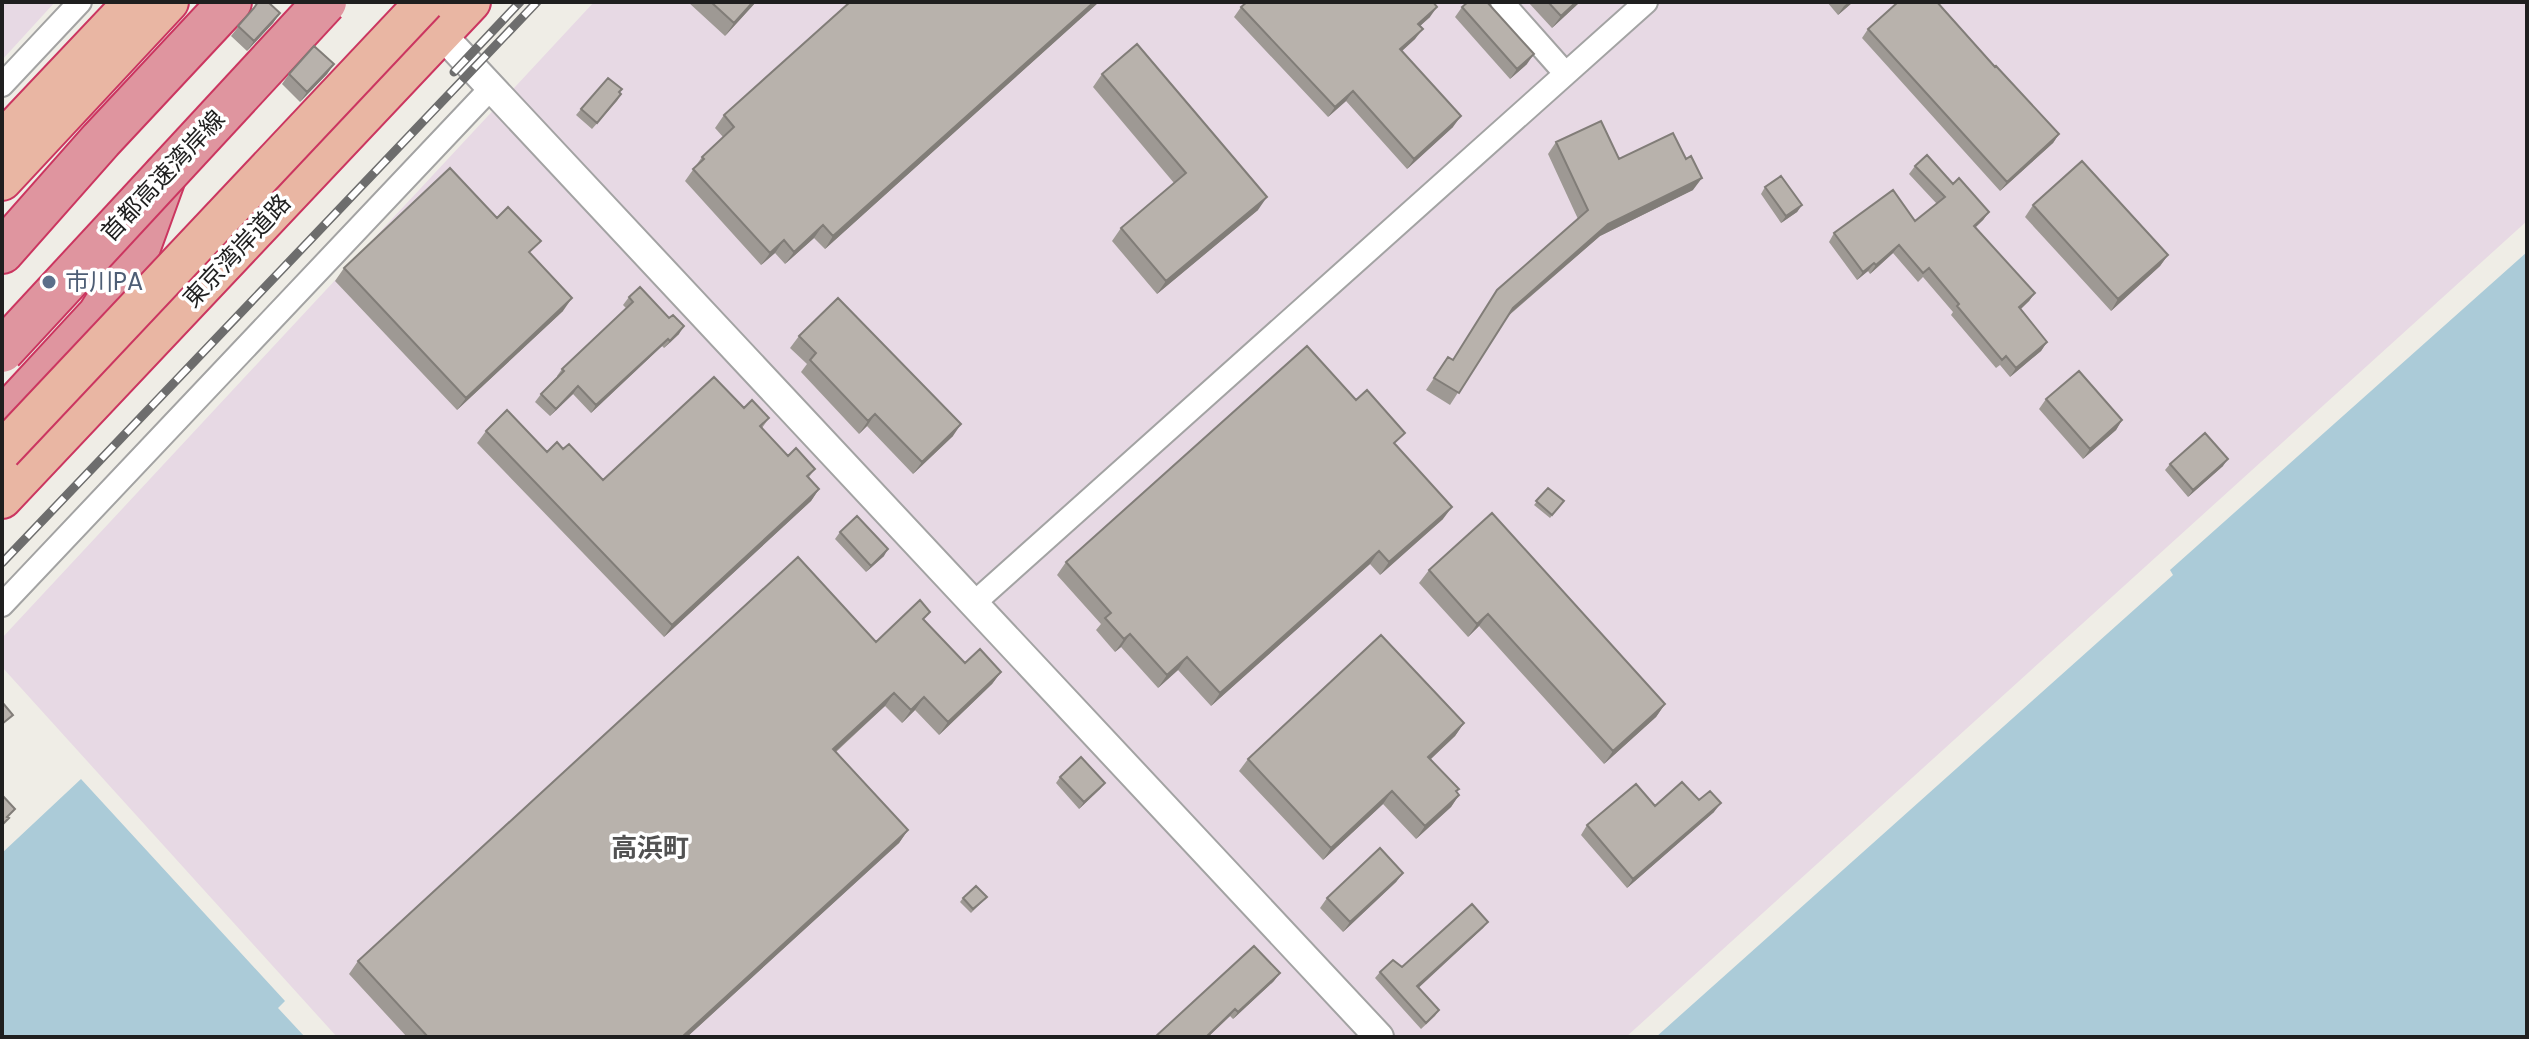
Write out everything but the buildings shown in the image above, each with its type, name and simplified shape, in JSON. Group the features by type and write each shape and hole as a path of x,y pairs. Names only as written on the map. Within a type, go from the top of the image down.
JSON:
{"highway":[{"path":"2,141 134,2"},
{"path":"2,181 169,2"},
{"path":"2,252 230,2"},
{"name":"首都高速湾岸線","path":"2,351 325,2"},
{"name":"東京湾岸道路","path":"2,499 18,458 433,18 471,2"},
{"path":"2,420 99,315 135,258 165,175"},
{"path":"2,332 20,354 22,369 2,397"}],"street":[{"path":"2,85 80,2"},
{"path":"411,2 433,18 491,88 1379,1037"},
{"path":"1502,2 1565,73"},
{"path":"973,604 1646,2"},
{"path":"2,605 491,88"}],"shaded area":[{"path":"2,2 55,2 2,60"},
{"path":"594,2 2527,2 2527,221 1626,1037 337,1037 2,667 2,638"}],"water":[{"path":"2527,252 2527,1037 1656,1037 2173,575 2170,570"},
{"path":"81,779 285,1001 278,1008 305,1037 2,1037 2,853"}],"railway":[{"path":"454,72 520,2"},
{"path":"2,563 537,2"}],"place":[{"name":"市川PA","path":"49,282"}],"district":[{"name":"高浜町","path":"650,848"}]}
